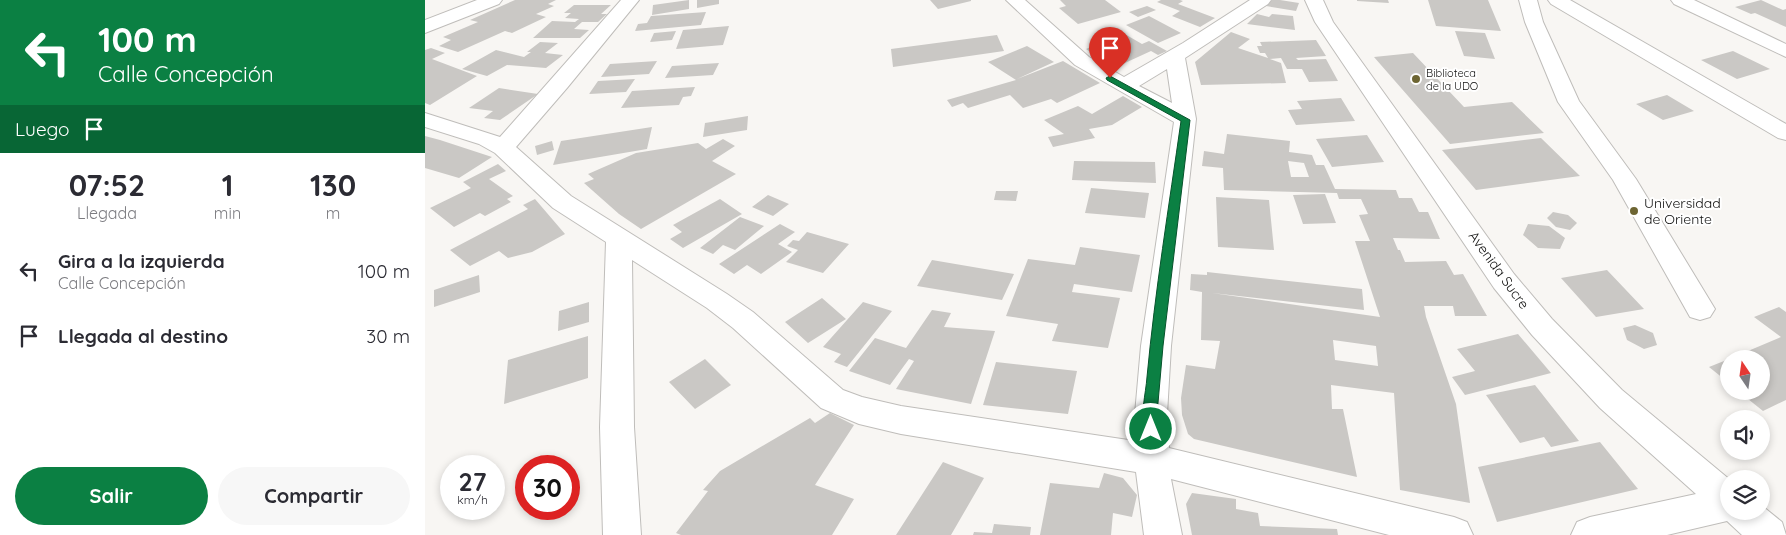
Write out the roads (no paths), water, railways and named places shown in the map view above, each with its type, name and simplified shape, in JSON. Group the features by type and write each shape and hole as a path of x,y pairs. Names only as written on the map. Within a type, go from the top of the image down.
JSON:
{"street":[{"path":"425,27 493,0"},
{"path":"503,148 560,84 630,0"},
{"path":"1015,0 1082,61 1185,120"},
{"path":"1124,86 1175,56 1262,0"},
{"name":"Avenida Sucre","path":"1314,0 1324,22 1403,137 1504,281 1542,328 1611,398 1720,495"},
{"path":"1528,0 1534,22 1569,102 1623,179 1700,308"},
{"path":"1557,0 1786,133"},
{"path":"1679,0 1786,50"},
{"path":"1163,535 1154,483 1151,414 1156,346 1185,120 1175,56"},
{"path":"425,120 487,139 503,148 562,202 717,301 743,320 833,399 859,410 901,420 1153,459 1454,535"},
{"path":"619,238 617,427 622,535"},
{"path":"1590,535 1720,505"},
{"path":"1752,520 1769,535"}],"place":[{"name":"Biblioteca de la UDO","path":"1416,79"},
{"name":"Universidad de Oriente","path":"1634,211"}]}
